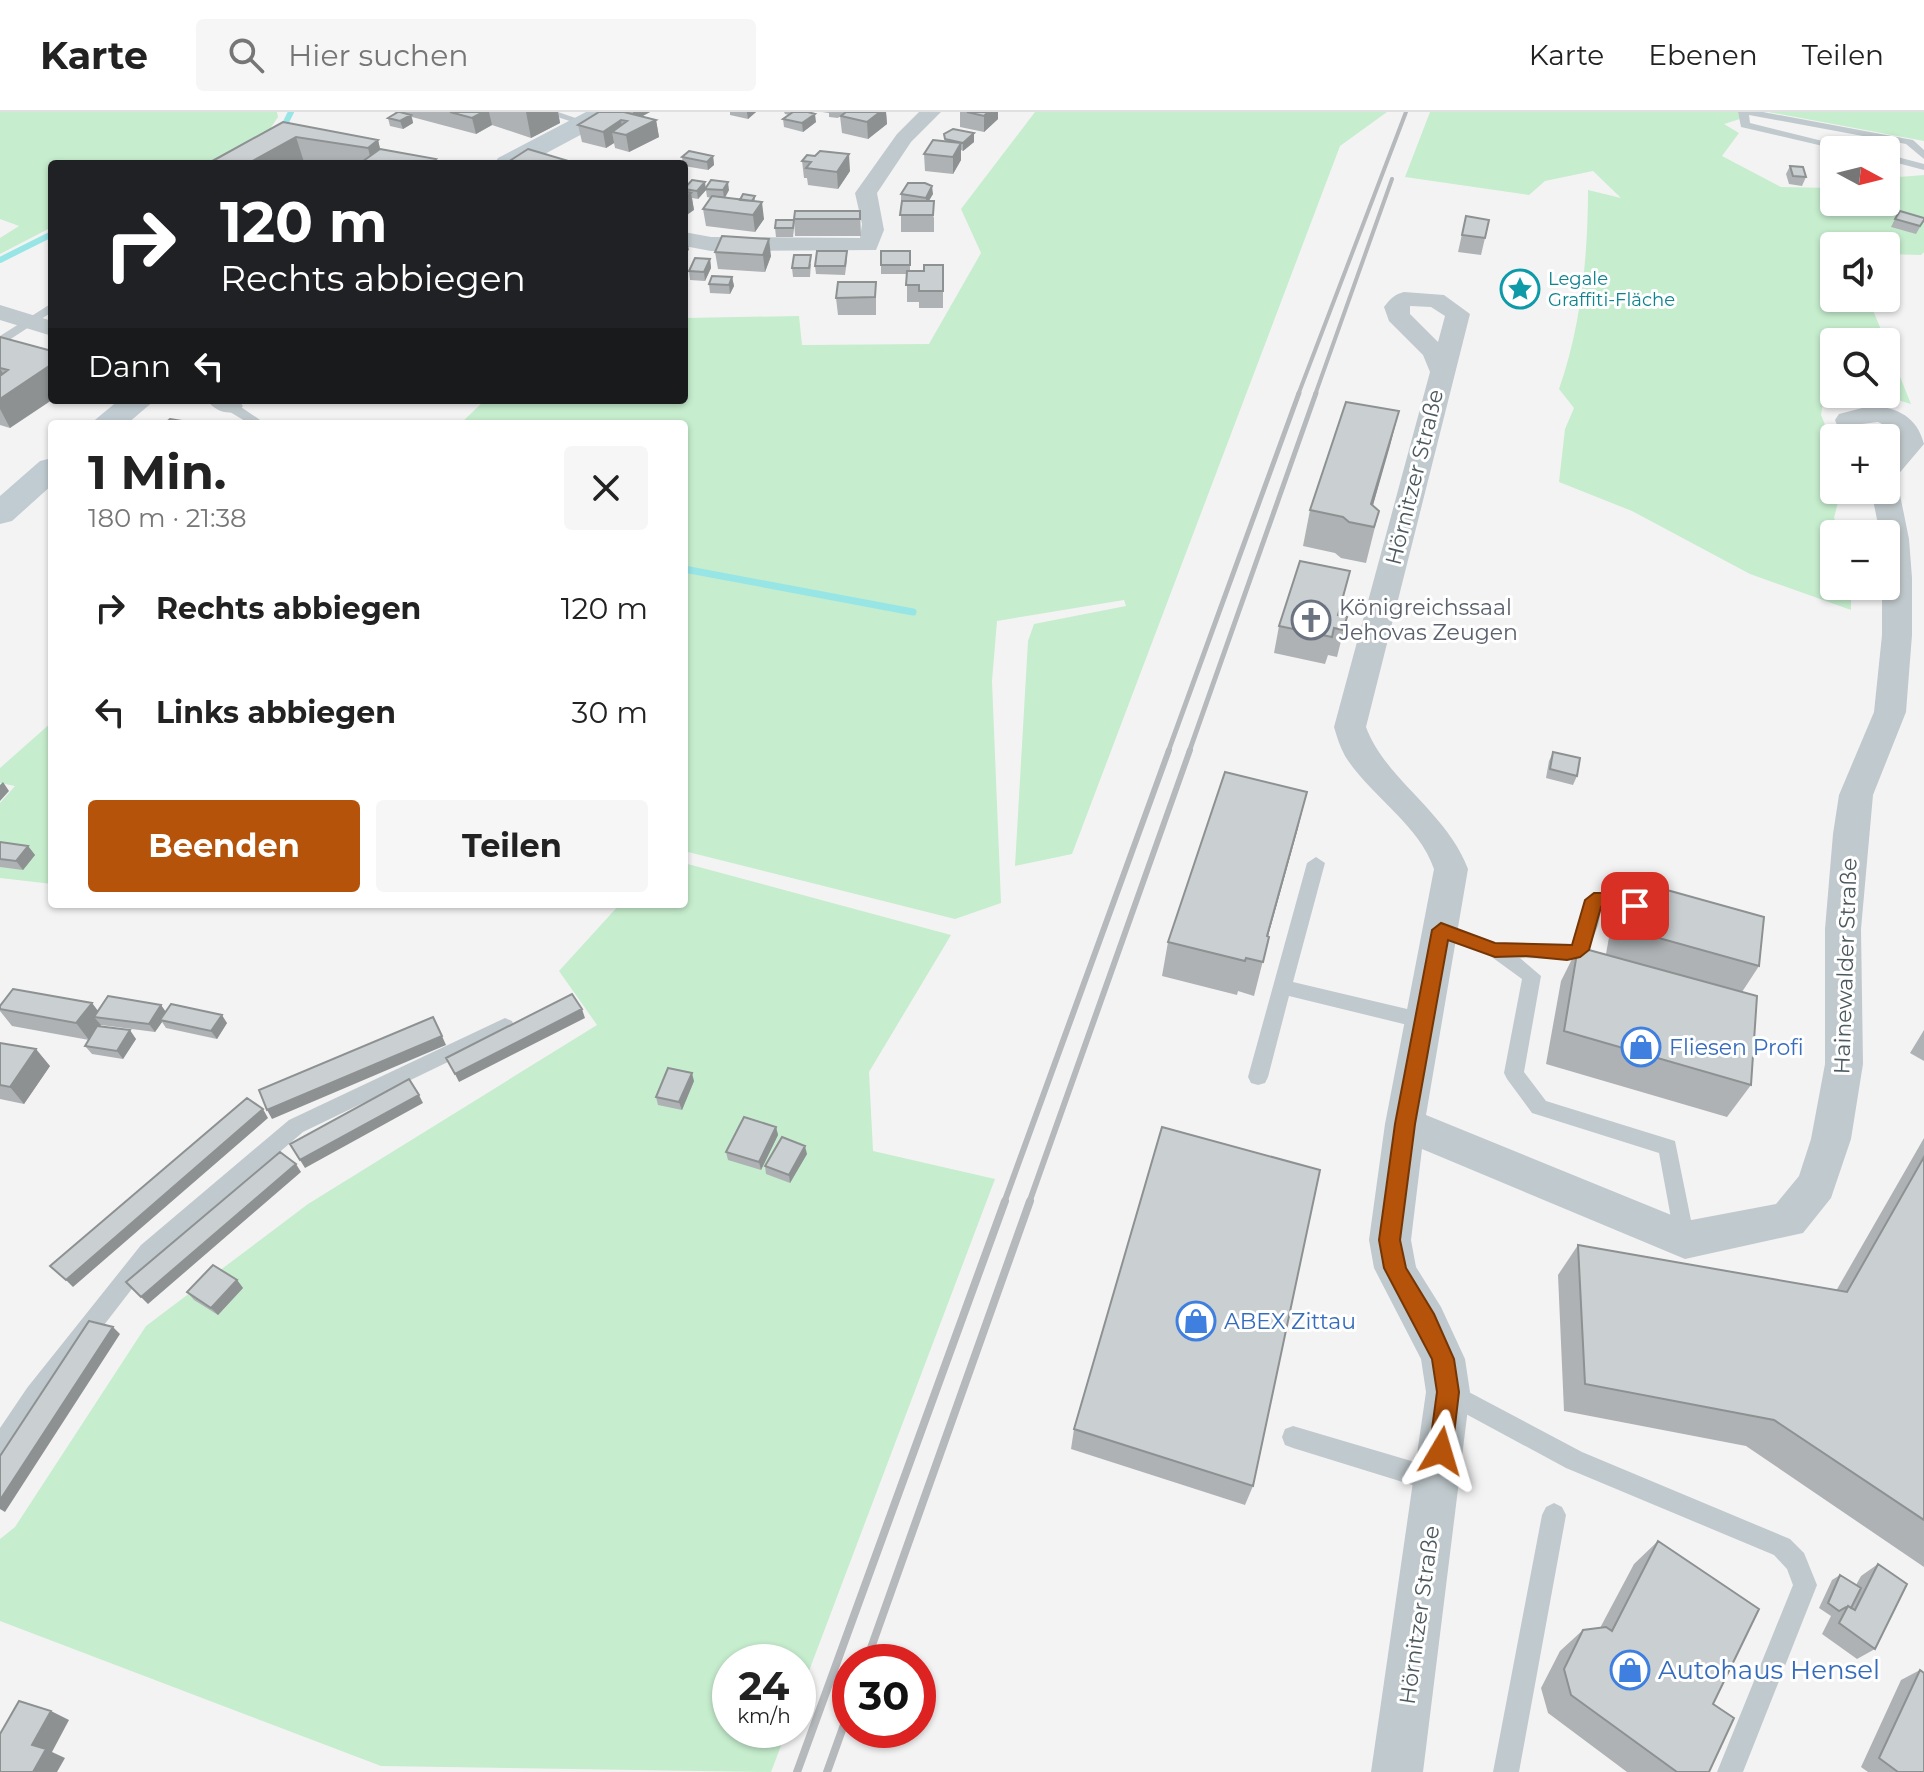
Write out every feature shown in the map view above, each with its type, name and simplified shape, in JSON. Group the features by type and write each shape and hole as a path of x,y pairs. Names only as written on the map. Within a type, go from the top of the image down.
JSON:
{"main road":[{"path":"514,160 595,117"},
{"path":"101,420 115,404"},
{"path":"112,420 134,404"},
{"path":"0,514 48,472"}],"street":[{"path":"688,240 711,244 868,245 874,226 866,193 904,138 931,112"},
{"path":"0,312 41,326"},
{"name":"Hörnitzer Straße","path":"1397,1772 1448,1392 1443,1359 1426,1321 1407,1294 1395,1268 1390,1240 1405,1124 1451,880 1446,855 1410,807 1359,752 1350,727 1441,370"},
{"path":"1850,424 1848,420 1860,413 1886,415 1906,427 1911,444 1900,456"},
{"name":"Hainewalder Straße","path":"1685,1240 1788,1220 1817,1185 1831,1139 1844,1064 1843,929 1850,834 1856,795 1890,712 1897,635 1895,539 1888,504"},
{"path":"1405,1124 1685,1240"}],"lane":[{"path":"547,112 595,117"},
{"path":"1820,142 1745,125 1745,112 1909,142 1924,156"},
{"path":"1900,161 1924,167"},
{"path":"0,342 41,326"},
{"path":"231,408 252,420"},
{"path":"1258,1077 1316,863"},
{"path":"1495,950 1580,950 1594,900 1610,900 1655,912"},
{"path":"1441,930 1495,950 1532,976 1514,1073 1539,1107 1668,1147 1685,1240"},
{"path":"1282,987 1424,1021"},
{"path":"0,1448 35,1396 148,1252 296,1126 505,1026"},
{"path":"1448,1392 1574,1460 1782,1547 1796,1561 1805,1585 1730,1772"},
{"path":"1293,1437 1437,1481"},
{"path":"1506,1772 1554,1515"}],"green space":[{"path":"0,112 277,112 278,117 261,142 224,160 48,160 48,229 0,254 0,238 19,226 0,219"},
{"path":"1035,112 1387,112 1340,146 1072,854 1015,866 1028,641 1034,624 1126,606 1124,600 997,621 992,681 1001,903 955,919 688,852 688,420 464,420 481,404 688,404 688,318 799,316 802,345 929,344 981,253 961,209"},
{"path":"1430,112 1738,112 1740,119 1724,124 1739,133 1722,156 1781,187 1820,188 1820,216 1900,216 1900,177 1924,175 1924,252 1921,255 1900,254 1900,232 1820,232 1820,312 1874,312 1880,328 1820,328 1820,408 1825,424 1820,424 1820,504 1838,504 1835,520 1820,520 1820,599 1750,574 1632,511 1559,482 1565,429 1574,408 1559,389 1573,341 1582,291 1588,190 1621,198 1593,171 1545,181 1529,195 1405,177"},
{"path":"1768,112 1924,112 1924,141"},
{"path":"1900,377 1911,404 1900,401"},
{"path":"1823,600 1851,600 1851,610"},
{"path":"48,726 48,884 0,878 0,803 15,786 0,783 0,768"},
{"path":"688,864 951,935 869,1072 873,1151 995,1179 816,1652 816,1644 712,1644 712,1748 780,1748 771,1772 381,1766 0,1621 0,1539 15,1527 146,1326 308,1204 597,1025 559,971 616,908 688,908"}],"building":[{"path":"398,112 411,115 400,121 388,118"},
{"path":"450,112 483,112 472,118"},
{"path":"599,112 624,112 656,120 626,135 612,132 627,121 621,120 603,132 578,125"},
{"path":"793,112 815,114 802,123 783,119"},
{"path":"846,112 880,112 867,122 841,116"},
{"path":"967,112 988,112 984,116"},
{"path":"283,122 378,140 368,148 296,137 254,160 214,160"},
{"path":"953,129 974,133 963,143 945,139 944,134"},
{"path":"933,140 961,143 953,157 924,154"},
{"path":"380,149 436,159 435,160 365,160"},
{"path":"528,149 565,160 511,160"},
{"path":"689,151 713,156 707,162 682,157"},
{"path":"820,151 849,154 837,172 806,168 811,162 802,161 807,155 815,156"},
{"path":"1790,166 1803,167 1806,177 1793,176"},
{"path":"692,180 705,182 697,191 688,190"},
{"path":"711,180 728,182 723,190 705,189"},
{"path":"908,183 932,186 926,198 901,194"},
{"path":"743,194 755,196 752,201 740,200"},
{"path":"712,196 762,202 753,215 703,209"},
{"path":"902,201 934,201 933,215 900,215"},
{"path":"795,211 860,211 860,219 794,219"},
{"path":"1900,211 1924,220 1920,226 1895,219 1900,216"},
{"path":"1466,216 1489,220 1485,238 1462,235"},
{"path":"776,220 794,220 793,228 775,228"},
{"path":"722,236 769,239 763,255 715,252"},
{"path":"817,251 847,251 845,266 815,266"},
{"path":"881,251 910,251 910,265 881,265"},
{"path":"794,255 811,255 809,268 792,268"},
{"path":"695,258 710,259 704,272 689,271"},
{"path":"924,265 943,265 943,291 919,291 919,285 906,285 907,271 924,271"},
{"path":"712,276 732,277 729,285 709,284"},
{"path":"838,282 876,282 875,297 836,298"},
{"path":"0,337 48,350 48,367 0,399 0,376 8,370 0,368"},
{"path":"1346,402 1399,411 1371,504 1379,511 1374,527 1310,510"},
{"path":"1300,561 1350,571 1338,615 1347,617 1343,630 1334,628 1332,637 1279,626"},
{"path":"1553,752 1580,758 1577,776 1550,769"},
{"path":"1225,772 1307,792 1267,936 1263,962 1246,958 1245,961 1168,942"},
{"path":"0,842 28,846 16,861 0,859"},
{"path":"1631,880 1764,917 1759,966 1623,928"},
{"path":"1578,947 1757,996 1751,1085 1564,1031"},
{"path":"13,989 92,1003 76,1023 0,1009"},
{"path":"572,994 582,1009 455,1074 446,1058"},
{"path":"108,996 161,1005 149,1024 94,1017"},
{"path":"171,1004 222,1015 211,1031 160,1020"},
{"path":"433,1017 442,1036 267,1110 259,1090"},
{"path":"97,1026 130,1030 117,1051 85,1046"},
{"path":"0,1043 36,1049 10,1087 0,1085"},
{"path":"668,1068 692,1073 679,1102 656,1097"},
{"path":"409,1079 419,1095 300,1160 290,1144"},
{"path":"247,1098 263,1109 66,1280 50,1266"},
{"path":"744,1117 776,1127 759,1162 726,1152"},
{"name":"ABEX Zittau","path":"1162,1127 1320,1170 1253,1486 1074,1429"},
{"path":"782,1137 805,1146 789,1175 765,1166"},
{"path":"280,1152 296,1164 141,1297 126,1282"},
{"path":"1924,1157 1924,1520 1774,1420 1585,1384 1578,1245 1847,1292"},
{"path":"213,1265 237,1280 211,1308 187,1292"},
{"path":"89,1321 113,1327 0,1500 0,1456"},
{"name":"Autohaus Hensel","path":"1658,1541 1759,1609 1713,1704 1734,1718 1709,1772 1677,1772 1571,1695 1564,1669 1583,1630 1606,1627 1612,1631"},
{"path":"1878,1564 1907,1584 1875,1649 1839,1623 1848,1606 1855,1610"},
{"path":"1840,1575 1861,1588 1851,1608 1848,1606 1839,1611 1828,1603"},
{"path":"1920,1670 1924,1673 1924,1772 1898,1772 1879,1758"},
{"path":"19,1701 51,1711 32,1745 46,1749 33,1772 0,1772 0,1734"}],"waterway":[{"path":"282,130 291,112"},
{"path":"0,260 48,236"},
{"path":"688,570 913,612"}],"railway":[{"path":"1298,395 1406,112"},
{"path":"1315,395 1392,179"},
{"path":"1168,752 1299,393"},
{"path":"1189,752 1316,393"},
{"path":"1004,1203 1169,750"},
{"path":"1029,1203 1190,750"},
{"path":"797,1772 1005,1201"},
{"path":"872,1644 1030,1201"},
{"path":"827,1772 836,1748"}],"place":[{"name":"Legale Graffiti-Fläche","path":"1520,289"},
{"name":"Königreichssaal Jehovas Zeugen","path":"1311,620"},
{"name":"Fliesen Profi","path":"1641,1047"},
{"name":"ABEX Zittau","path":"1196,1321"},
{"name":"Autohaus Hensel","path":"1630,1670"}],"route":[{"path":"1441,1451 1448,1392 1443,1359 1426,1321 1407,1294 1395,1268 1390,1240 1405,1124 1441,930 1495,950 1567,953 1580,950 1594,900 1635,906"}]}
